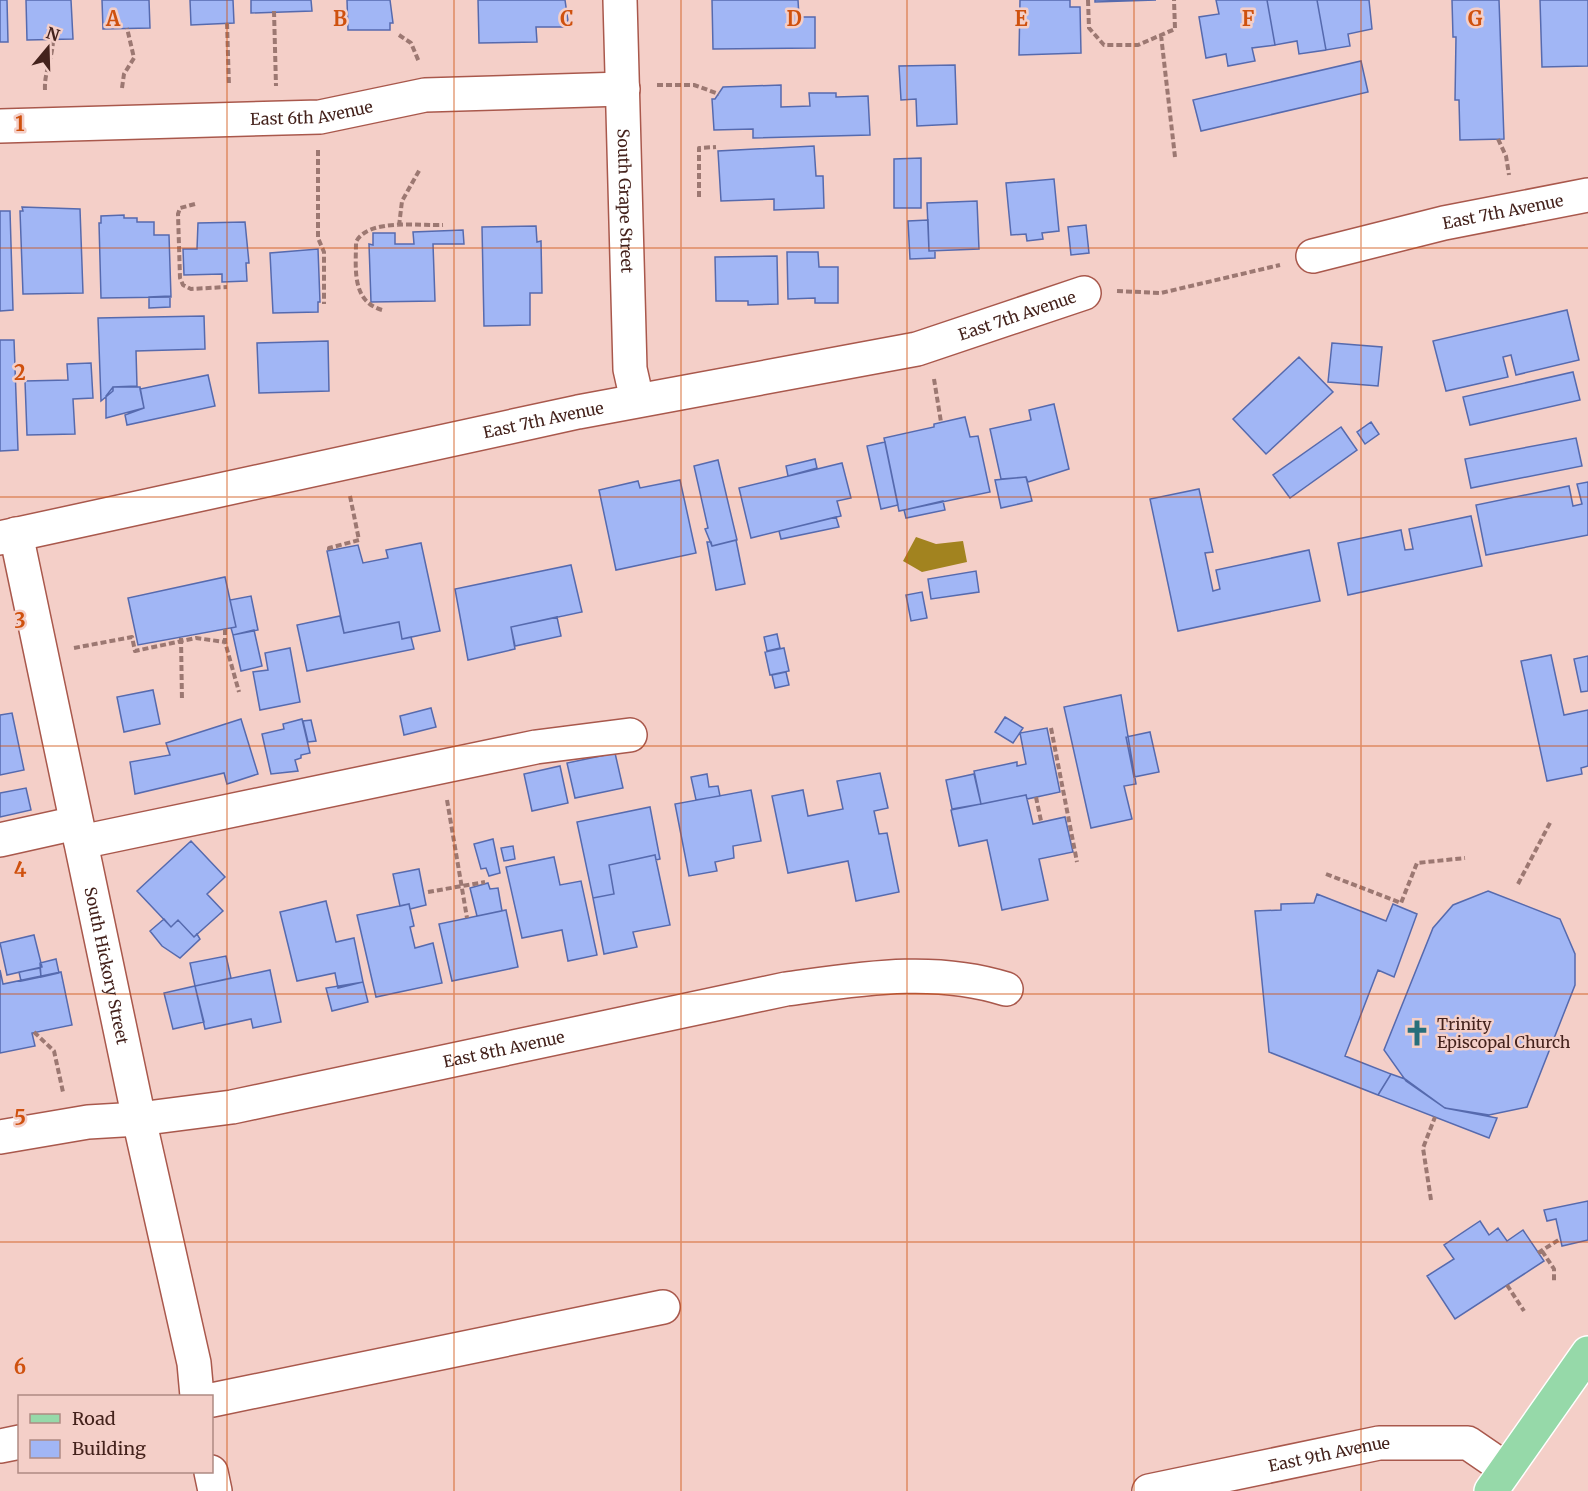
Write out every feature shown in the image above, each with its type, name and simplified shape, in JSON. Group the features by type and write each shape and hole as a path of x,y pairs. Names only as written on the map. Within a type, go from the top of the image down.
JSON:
{"main road":[{"path":"1498,1480 1588,1353"}],"street":[{"name":"South Grape Street","path":"620,0 630,369 637,400"},
{"name":"East 6th Avenue","path":"0,126 318,116 425,95 622,89"},
{"name":"East 7th Avenue","path":"1313,256 1444,223 1588,195"},
{"name":"East 7th Avenue","path":"8,536 637,400 928,346 1084,293"},
{"name":"South Hickory Street","path":"8,536 78,833 194,1363 197,1395"},
{"path":"0,840 78,833 536,747 630,735"},
{"name":"East 8th Avenue","path":"0,1137 69,1125 232,1107 786,989 858,980 935,975 974,979 1006,989"},
{"path":"213,1400 663,1307"},
{"path":"0,1446 18,1442"},
{"name":"East 9th Avenue","path":"1149,1491 1378,1443 1468,1443 1498,1480"},
{"path":"211,1473 215,1491"}],"path":[{"path":"1089,0 1089,28 1104,45 1138,45 1175,29 1174,0"},
{"path":"274,11 276,86"},
{"path":"226,23 230,119"},
{"path":"123,122 123,81 134,58 127,28"},
{"path":"399,34 416,50 420,68"},
{"path":"1161,35 1175,157"},
{"path":"45,91 45,74 52,55 53,39"},
{"path":"656,85 694,85 719,94"},
{"path":"318,116 318,237 324,252 324,304"},
{"path":"1498,139 1506,156 1510,179"},
{"path":"699,197 699,148 716,147"},
{"path":"399,226 402,201 420,169"},
{"path":"195,204 180,208 178,214 180,278 183,285 191,289 227,287"},
{"path":"382,309 364,300 359,291 356,242 365,230 374,226 443,225"},
{"path":"1084,293 1125,290 1161,293 1313,256"},
{"path":"928,346 941,422"},
{"path":"329,550 329,548 359,540 343,463"},
{"path":"225,629 225,642 239,692"},
{"path":"64,650 132,636 135,651 196,638 225,642"},
{"path":"181,640 182,701"},
{"path":"1051,728 1077,862"},
{"path":"441,766 467,918"},
{"path":"1036,797 1041,821"},
{"path":"1518,884 1551,821"},
{"path":"1326,874 1401,903 1417,863 1466,858"},
{"path":"428,892 485,882"},
{"path":"34,1032 54,1051 69,1125"},
{"path":"1431,1200 1423,1148 1435,1117"},
{"path":"1554,1281 1554,1269 1540,1252 1560,1239"},
{"path":"1508,1285 1524,1311"}],"shaded area":[{"path":"916,537 936,544 963,541 967,562 922,572 903,561"}],"building":[{"path":"0,0 7,0 8,42 0,42"},
{"path":"26,0 71,0 73,39 27,40"},
{"path":"102,0 149,0 150,28 103,29"},
{"path":"190,0 233,0 234,23 191,25"},
{"path":"251,0 311,0 312,11 251,13"},
{"path":"347,0 390,0 393,23 390,23 390,30 348,30"},
{"path":"478,0 565,0 568,21 564,21 565,27 536,27 537,42 479,43"},
{"path":"712,0 798,0 799,17 815,17 815,48 713,49"},
{"path":"1020,0 1070,0 1070,7 1080,7 1081,53 1019,55"},
{"path":"1095,0 1156,0 1095,2"},
{"path":"1216,0 1267,0 1275,45 1252,48 1255,61 1228,66 1226,54 1206,58 1199,17 1219,14"},
{"path":"1267,0 1317,0 1326,50 1299,54 1297,41 1275,45"},
{"path":"1317,0 1369,0 1372,29 1348,34 1350,46 1326,50"},
{"path":"1452,0 1499,0 1504,139 1460,140 1459,100 1455,100 1456,37 1453,37"},
{"path":"1540,0 1588,0 1588,66 1542,67"},
{"path":"1361,61 1368,92 1201,131 1193,100"},
{"path":"955,65 957,124 917,126 916,99 901,100 899,66"},
{"path":"781,85 781,107 810,106 809,93 836,93 836,97 868,96 870,135 753,138 753,129 714,130 712,99 715,99 723,87"},
{"path":"814,146 816,176 823,176 824,208 774,210 774,199 721,201 718,151"},
{"path":"921,158 921,208 894,208 894,159"},
{"path":"1054,179 1059,231 1042,233 1043,239 1027,241 1026,234 1011,235 1006,183"},
{"path":"977,201 979,249 929,251 927,203"},
{"path":"22,207 80,209 83,293 23,294 20,211 23,211"},
{"path":"0,211 10,211 13,310 0,311"},
{"path":"124,215 124,218 137,218 137,222 154,222 154,235 169,235 171,297 101,298 99,223 101,223 101,216"},
{"path":"928,220 929,251 935,251 935,258 910,259 908,221"},
{"path":"245,222 249,263 246,263 247,281 222,282 222,274 184,275 183,249 197,249 198,223"},
{"path":"1086,225 1089,253 1071,255 1068,227"},
{"path":"536,226 537,242 541,241 542,293 530,293 530,325 484,326 482,227"},
{"path":"463,230 464,244 433,244 435,301 371,302 369,244 373,245 373,233 395,233 395,244 414,244 413,232"},
{"path":"318,249 320,302 318,302 318,312 273,313 270,253"},
{"path":"787,252 818,252 819,267 838,267 838,303 815,303 815,298 788,299"},
{"path":"777,256 778,304 748,305 748,301 716,301 715,257"},
{"path":"170,296 170,307 149,308 149,297"},
{"path":"1567,310 1579,360 1516,375 1511,355 1503,357 1508,377 1446,391 1433,341"},
{"path":"204,316 205,349 136,351 137,386 113,387 113,391 101,401 98,318"},
{"path":"0,340 14,340 18,450 0,451"},
{"path":"328,341 329,391 259,393 257,343"},
{"path":"1332,343 1382,347 1378,386 1328,382"},
{"path":"1299,357 1333,392 1266,454 1233,419"},
{"path":"91,363 93,398 73,399 75,434 27,435 25,381 68,380 67,364"},
{"path":"1573,372 1580,400 1470,425 1463,397"},
{"path":"208,375 215,406 127,425 125,415 144,408 140,389"},
{"path":"113,387 140,387 144,408 106,418 106,396"},
{"path":"1054,404 1069,469 1028,482 1026,477 1001,479 990,429 1031,420 1029,410"},
{"path":"965,417 970,437 978,436 990,492 899,511 884,438 934,427 934,424"},
{"path":"1371,422 1379,434 1365,444 1357,432"},
{"path":"1341,427 1357,450 1290,498 1273,475"},
{"path":"1576,438 1582,466 1471,488 1465,459"},
{"path":"885,442 898,505 881,509 867,446"},
{"path":"815,459 817,468 788,476 786,466"},
{"path":"718,460 737,540 712,546 705,529 708,528 694,466"},
{"path":"842,463 851,498 837,501 841,516 751,538 739,488"},
{"path":"1026,477 1032,501 1001,508 995,480"},
{"path":"680,480 696,553 616,570 599,490 638,481 640,488"},
{"path":"1588,482 1588,535 1486,555 1476,505 1569,486 1573,506 1582,504 1577,484"},
{"path":"1199,489 1213,552 1205,553 1213,591 1220,589 1216,570 1309,550 1320,601 1178,631 1150,499"},
{"path":"943,501 945,510 906,518 904,510"},
{"path":"1471,516 1482,566 1348,595 1338,543 1401,530 1405,550 1413,549 1409,529"},
{"path":"836,517 839,527 781,539 779,531"},
{"path":"736,540 745,584 716,590 707,542 711,542 712,546"},
{"path":"421,543 440,631 402,639 399,622 344,633 327,551 358,545 363,563 388,558 386,550"},
{"path":"571,565 582,612 511,627 515,649 468,660 455,589"},
{"path":"976,571 979,592 931,599 928,579"},
{"path":"225,577 236,627 138,645 128,598"},
{"path":"922,592 927,618 911,621 906,595"},
{"path":"251,596 258,630 233,635 231,628 236,627 230,600"},
{"path":"340,616 344,633 399,622 402,639 411,637 414,649 307,671 297,625"},
{"path":"557,617 561,636 515,646 511,627"},
{"path":"254,630 262,666 241,671 233,635"},
{"path":"777,634 780,648 767,651 764,637"},
{"path":"290,648 300,702 260,710 253,672 268,670 265,653"},
{"path":"784,648 789,671 770,675 765,652"},
{"path":"1551,655 1564,715 1588,710 1588,766 1581,768 1582,774 1547,781 1521,661"},
{"path":"1588,656 1588,691 1581,692 1574,659"},
{"path":"786,672 789,685 775,688 772,675"},
{"path":"153,690 160,724 124,732 117,697"},
{"path":"1121,695 1136,784 1124,786 1132,819 1091,828 1064,707"},
{"path":"431,708 436,727 404,735 400,716"},
{"path":"12,713 24,770 0,775 0,715"},
{"path":"1005,717 1023,728 1013,743 995,732"},
{"path":"241,719 258,774 227,784 224,773 135,794 130,762 170,755 166,743"},
{"path":"302,719 310,753 301,755 301,758 295,760 298,771 271,774 262,734 284,729 283,724"},
{"path":"311,720 316,741 308,742 303,721"},
{"path":"1047,728 1060,792 1027,799 1026,795 981,804 974,771 1017,762 1017,766 1026,764 1020,733"},
{"path":"1150,732 1159,772 1134,777 1126,737"},
{"path":"615,753 623,788 575,798 567,763"},
{"path":"560,766 568,803 532,811 524,774"},
{"path":"880,773 888,808 874,811 879,834 887,833 899,892 856,901 848,861 788,873 772,796 803,790 808,816 843,809 837,781"},
{"path":"707,774 709,787 718,786 720,796 696,800 691,777"},
{"path":"974,774 981,804 952,809 946,780"},
{"path":"26,788 31,810 0,817 0,793"},
{"path":"751,790 761,841 733,846 734,858 715,862 717,871 689,876 675,804"},
{"path":"1026,795 1033,824 1065,817 1073,852 1039,859 1048,900 1002,910 987,840 959,846 951,810"},
{"path":"650,807 660,859 656,860 655,855 609,865 614,894 593,898 577,822"},
{"path":"493,839 500,873 489,876 486,868 481,869 474,844"},
{"path":"191,841 225,877 207,894 223,911 194,937 178,920 171,927 137,891"},
{"path":"513,846 515,859 504,861 501,848"},
{"path":"655,855 670,925 633,932 637,947 604,954 593,898 614,894 609,865"},
{"path":"554,857 560,885 581,881 597,955 568,961 562,930 522,938 506,867"},
{"path":"419,869 426,905 410,909 409,904 400,906 393,874"},
{"path":"488,883 490,889 498,888 502,911 477,916 470,888"},
{"path":"1488,891 1560,919 1575,954 1575,985 1527,1107 1489,1115 1445,1108 1406,1081 1384,1050 1433,928 1453,905"},
{"path":"1317,894 1386,921 1393,904 1417,914 1394,977 1378,970 1345,1056 1391,1074 1378,1095 1269,1052 1255,911 1281,910 1281,904 1314,903"},
{"path":"326,901 336,942 354,938 363,982 338,988 335,973 297,981 280,912"},
{"path":"409,904 414,926 410,927 415,948 433,943 442,983 376,997 357,915"},
{"path":"506,910 518,967 452,981 439,924"},
{"path":"164,919 171,927 178,920 194,937 197,934 200,939 180,958 162,946 150,931"},
{"path":"34,935 42,967 7,975 0,943"},
{"path":"226,956 231,978 195,986 190,963"},
{"path":"56,959 59,973 41,977 40,963"},
{"path":"40,968 41,977 21,981 19,972"},
{"path":"0,970 3,984 61,972 72,1025 32,1033 35,1046 0,1053"},
{"path":"270,970 281,1022 253,1028 251,1019 205,1029 195,986"},
{"path":"363,982 368,1002 332,1011 326,988"},
{"path":"195,986 204,1022 173,1029 164,993"},
{"path":"1391,1074 1405,1079 1445,1108 1497,1118 1489,1138 1378,1095"},
{"path":"1588,1201 1588,1240 1562,1246 1556,1219 1547,1221 1544,1210"},
{"path":"1480,1221 1489,1235 1498,1228 1507,1241 1523,1230 1544,1261 1455,1319 1427,1276 1454,1259 1444,1245"}],"place":[{"name":"Trinity Episcopal Church","path":"1417,1033"}]}
